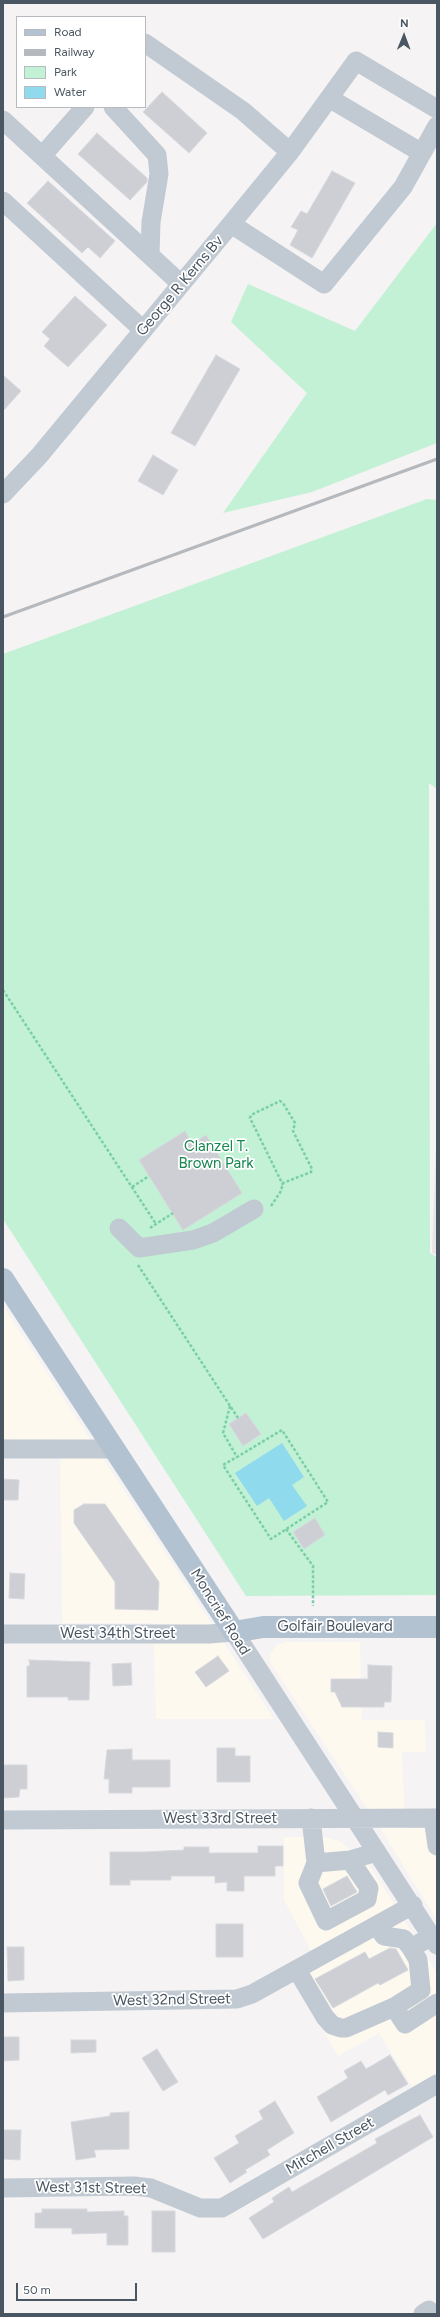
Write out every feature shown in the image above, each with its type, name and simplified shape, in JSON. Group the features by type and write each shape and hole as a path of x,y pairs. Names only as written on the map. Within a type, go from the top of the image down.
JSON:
{"main road":[{"name":"Moncrief Road","path":"3,1279 234,1632"},
{"name":"Golfair Boulevard","path":"234,1632 264,1627 437,1627"}],"street":[{"path":"146,44 243,111 290,152"},
{"name":"George R Kerns Bv","path":"3,494 39,456 290,152 356,61 437,109"},
{"path":"329,98 422,153"},
{"path":"42,156 84,108"},
{"path":"114,108 157,155 159,174 150,222 150,255"},
{"path":"3,120 181,284"},
{"path":"231,224 324,284 403,187 437,126"},
{"path":"3,201 143,330"},
{"path":"120,1228 139,1248 193,1240 214,1233 252,1210"},
{"path":"3,1449 115,1449"},
{"name":"West 34th Street","path":"3,1634 209,1634 234,1632"},
{"name":"Moncrief Road","path":"234,1632 413,1905 434,1940"},
{"path":"311,1818 316,1863 308,1883 326,1921 367,1899 369,1888 350,1860"},
{"path":"435,1818 436,1847"},
{"name":"West 33rd Street","path":"3,1820 435,1818"},
{"path":"316,1863 350,1860 377,1852"},
{"path":"369,1888 393,1875"},
{"name":"West 32nd Street","path":"3,2003 237,1999 252,1994 297,1970 413,1905"},
{"path":"297,1970 332,2025 346,2028 394,2007 421,1990 418,1960 404,1938 384,1936 377,1926"},
{"path":"411,1948 434,1940"},
{"path":"394,2007 405,2024 437,2003"},
{"name":"Mitchell Street","path":"222,2208 437,2084"},
{"name":"West 31st Street","path":"3,2188 134,2186 151,2188 200,2208 222,2208"}],"path":[{"path":"3,990 156,1224"},
{"path":"252,1210 259,1213 268,1209 275,1201 283,1185 311,1172 312,1169 293,1131 295,1123 283,1103 280,1101 251,1115 250,1118 283,1185"},
{"path":"132,1187 149,1176"},
{"path":"139,1248 138,1265 238,1418"},
{"path":"230,1406 223,1433 237,1457"},
{"path":"282,1430 328,1502 271,1539 223,1465 237,1457 282,1430"},
{"path":"286,1529 313,1566 313,1606"}],"shaded area":[{"path":"437,1120 437,1255 432,1253"},
{"path":"3,1306 274,1719 156,1719 153,1623 62,1623 60,1440 3,1439"},
{"path":"285,1642 360,1642 362,1720 425,1720 426,1752 402,1752 405,1828 437,1828 437,1920 380,1828 270,1662 270,1654 277,1645"},
{"path":"284,1837 324,1837 339,1841 368,1864 395,1905 437,1973 437,2073 412,2087 379,2033 338,2056 287,1967 312,1952 284,1900"}],"green space":[{"path":"437,223 437,443 312,492 223,513 307,393 231,322 248,284 355,331"},
{"name":"Clanzel T. Brown Park","path":"427,499 437,500 437,789 429,783 430,1253 437,1257 437,1595 246,1596 3,1219 3,654"}],"water":[{"path":"282,1443 304,1477 292,1485 307,1506 284,1521 269,1498 257,1506 235,1473"}],"building":[{"path":"162,92 207,133 189,153 143,112"},
{"path":"97,133 147,178 147,182 130,200 78,154"},
{"path":"332,171 355,183 312,258 290,245 298,230 291,227 301,211 307,214"},
{"path":"48,181 115,241 100,258 88,247 82,253 27,203"},
{"path":"75,296 107,325 68,367 44,346 50,339 42,332"},
{"path":"216,355 240,369 195,446 171,433"},
{"path":"3,375 21,391 3,411"},
{"path":"153,455 178,470 163,495 138,481"},
{"path":"185,1131 192,1144 206,1135 242,1193 183,1230 139,1160"},
{"path":"246,1413 261,1434 243,1446 229,1424"},
{"path":"3,1479 19,1480 18,1500 3,1500"},
{"path":"84,1504 105,1504 159,1582 158,1610 115,1609 115,1582 74,1523 74,1510"},
{"path":"315,1518 325,1535 304,1549 293,1532"},
{"path":"10,1573 25,1574 24,1599 9,1598"},
{"path":"218,1656 229,1671 206,1687 195,1672"},
{"path":"29,1660 90,1662 89,1700 68,1700 68,1697 27,1697 27,1666 30,1666"},
{"path":"131,1663 132,1685 113,1686 112,1664"},
{"path":"368,1665 392,1666 391,1702 384,1702 384,1707 342,1707 335,1692 331,1692 331,1679 368,1679"},
{"path":"378,1732 393,1733 393,1748 378,1747"},
{"path":"217,1748 235,1748 235,1756 250,1756 250,1782 217,1782"},
{"path":"132,1749 132,1760 170,1760 170,1787 132,1787 132,1793 109,1793 109,1779 104,1779 107,1750"},
{"path":"3,1765 27,1765 27,1789 20,1789 19,1797 3,1798"},
{"path":"258,1846 283,1846 283,1866 275,1866 275,1876 244,1876 244,1891 227,1891 227,1882 215,1883 215,1876 171,1876 171,1880 130,1880 130,1885 110,1885 110,1852 184,1850 184,1847 209,1847 209,1853 258,1853"},
{"path":"347,1876 357,1892 331,1906 323,1889"},
{"path":"216,1924 243,1924 243,1957 216,1957"},
{"path":"7,1947 24,1947 24,1980 8,1981"},
{"path":"390,1948 396,1949 408,1970 380,1985 378,1983 333,2008 315,1979 365,1952 369,1959"},
{"path":"3,2037 19,2037 19,2060 3,2061"},
{"path":"71,2040 96,2040 96,2052 71,2053"},
{"path":"157,2049 178,2082 163,2091 142,2058"},
{"path":"390,2055 408,2084 388,2095 385,2090 331,2122 317,2097 348,2078 344,2071 361,2061 366,2069"},
{"path":"275,2101 294,2133 267,2150 270,2155 245,2170 247,2172 230,2183 214,2158 239,2143 235,2136 263,2119 259,2111"},
{"path":"129,2112 129,2149 94,2150 96,2157 76,2160 71,2122 110,2116 110,2113"},
{"path":"420,2115 433,2137 263,2239 249,2218 274,2202 272,2198 289,2187 292,2192 377,2143 375,2139"},
{"path":"3,2130 21,2130 20,2160 3,2159"},
{"path":"42,2209 87,2209 87,2212 124,2211 124,2216 128,2216 128,2245 107,2245 107,2233 72,2234 72,2228 35,2228 35,2213 42,2213"},
{"path":"152,2211 175,2211 175,2252 152,2252"}],"railway":[{"path":"3,617 437,459"}]}
